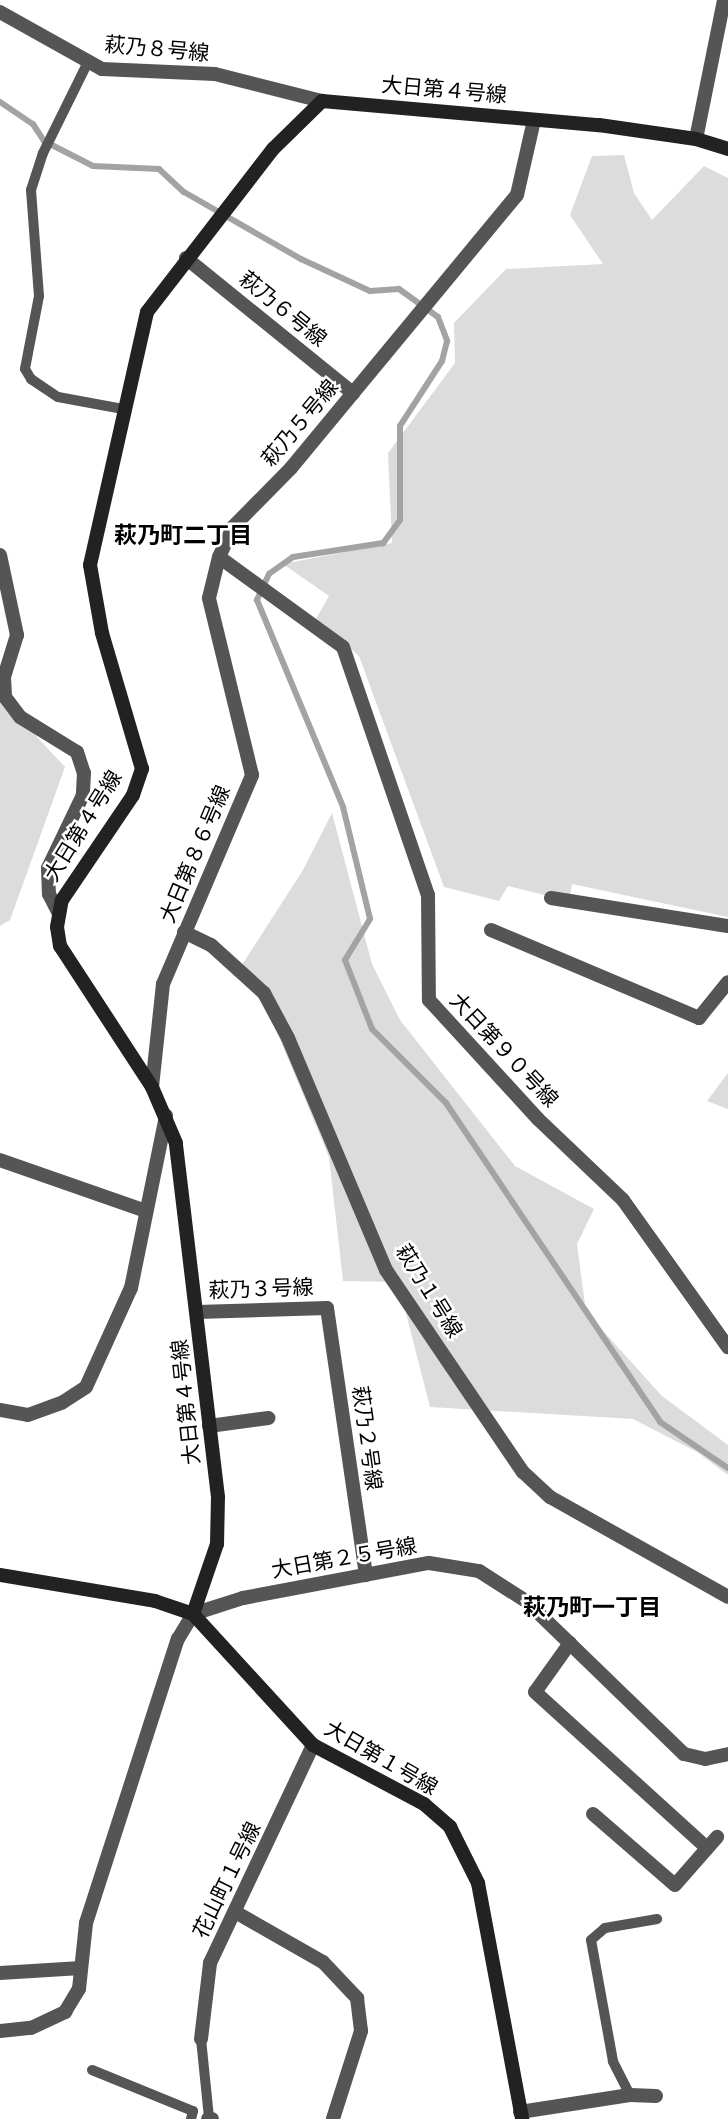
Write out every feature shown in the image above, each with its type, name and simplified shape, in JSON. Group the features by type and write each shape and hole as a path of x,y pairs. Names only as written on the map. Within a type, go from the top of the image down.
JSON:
{"street":[{"path":"696,139 725,1"},
{"name":"萩乃８号線","path":"0,12 102,69 215,74 322,101"},
{"name":"大日第４号線","path":"193,1614 218,1544 218,1497 180,1171 166,1116 152,1087 60,946 58,912 62,900 133,795 142,769 102,632 90,565 123,409 148,312 186,258 273,149 322,101 534,120 696,139 728,149"},
{"name":"萩乃５号線","path":"219,557 233,527 291,468 517,195 534,120"},
{"name":"萩乃６号線","path":"186,258 353,393"},
{"path":"0,555 17,635 4,677 5,697 20,718 78,752 84,773 83,794 48,868 49,894 58,912"},
{"name":"大日第９０号線","path":"219,557 343,647 428,895 429,1000 538,1119 623,1200 728,1347"},
{"name":"大日第８６号線","path":"152,1087 163,984 252,775 209,598 219,557"},
{"path":"551,898 728,926"},
{"path":"491,930 699,1018 728,982"},
{"name":"萩乃１号線","path":"184,932 211,945 264,993 288,1038 386,1270 523,1472 550,1497 728,1597"},
{"path":"0,1410 28,1415 62,1402 86,1387 131,1288 166,1116"},
{"path":"0,1160 146,1211"},
{"name":"萩乃３号線","path":"197,1312 327,1308"},
{"name":"萩乃２号線","path":"327,1308 366,1575"},
{"path":"209,1426 268,1418"},
{"name":"大日第２５号線","path":"193,1614 243,1598 429,1563 479,1571 526,1601 684,1754 705,1759 728,1754"},
{"name":"大日第１号線","path":"0,1575 155,1601 193,1614 313,1745 424,1804 450,1827 461,1844 478,1883 521,2116"},
{"path":"0,2031 31,2028 65,2012 79,1989 90,1910 178,1639 193,1614"},
{"path":"570,1643 535,1692 712,1842 675,1885 593,1814"},
{"name":"花山町１号線","path":"201,2039 210,1963 237,1913 313,1745"},
{"path":"237,1913 323,1962 357,1998 361,2031 333,2119"},
{"path":"0,1973 81,1968"},
{"path":"521,2116 630,2095 656,2096"}],"lane":[{"path":"88,62 43,153 31,190 39,296 25,369 31,379 58,397 123,409"},
{"path":"630,2095 613,2060 592,1940 605,1928 657,1919"},
{"path":"201,2039 210,2119"},
{"path":"92,2070 193,2111 191,2119"}],"shaded area":[{"path":"624,155 634,193 652,220 704,166 728,178 728,917 572,884 569,901 508,886 499,901 444,887 359,656 316,619 329,596 283,564 392,543 388,453 455,363 454,323 506,269 603,264 570,215 592,156"},
{"path":"0,697 65,767 10,920 0,926"},
{"path":"332,813 372,964 400,1020 515,1166 594,1209 577,1244 586,1312 662,1396 728,1445 728,1475 697,1452 633,1419 430,1407 398,1282 343,1281 329,1157 266,1006 238,971 303,870"},
{"path":"728,1073 728,1109 707,1101"}],"waterway":[{"path":"0,102 33,124 44,141 93,166 159,169 184,192 301,259 370,291 399,289 438,317 447,341 442,361 400,426 400,520 383,543 293,557 269,574 257,600 343,807 370,919 345,960 372,1029 446,1103 660,1422 728,1468"}],"district":[{"name":"萩乃町二丁目","path":"183,535"},
{"name":"萩乃町一丁目","path":"592,1607"}]}
